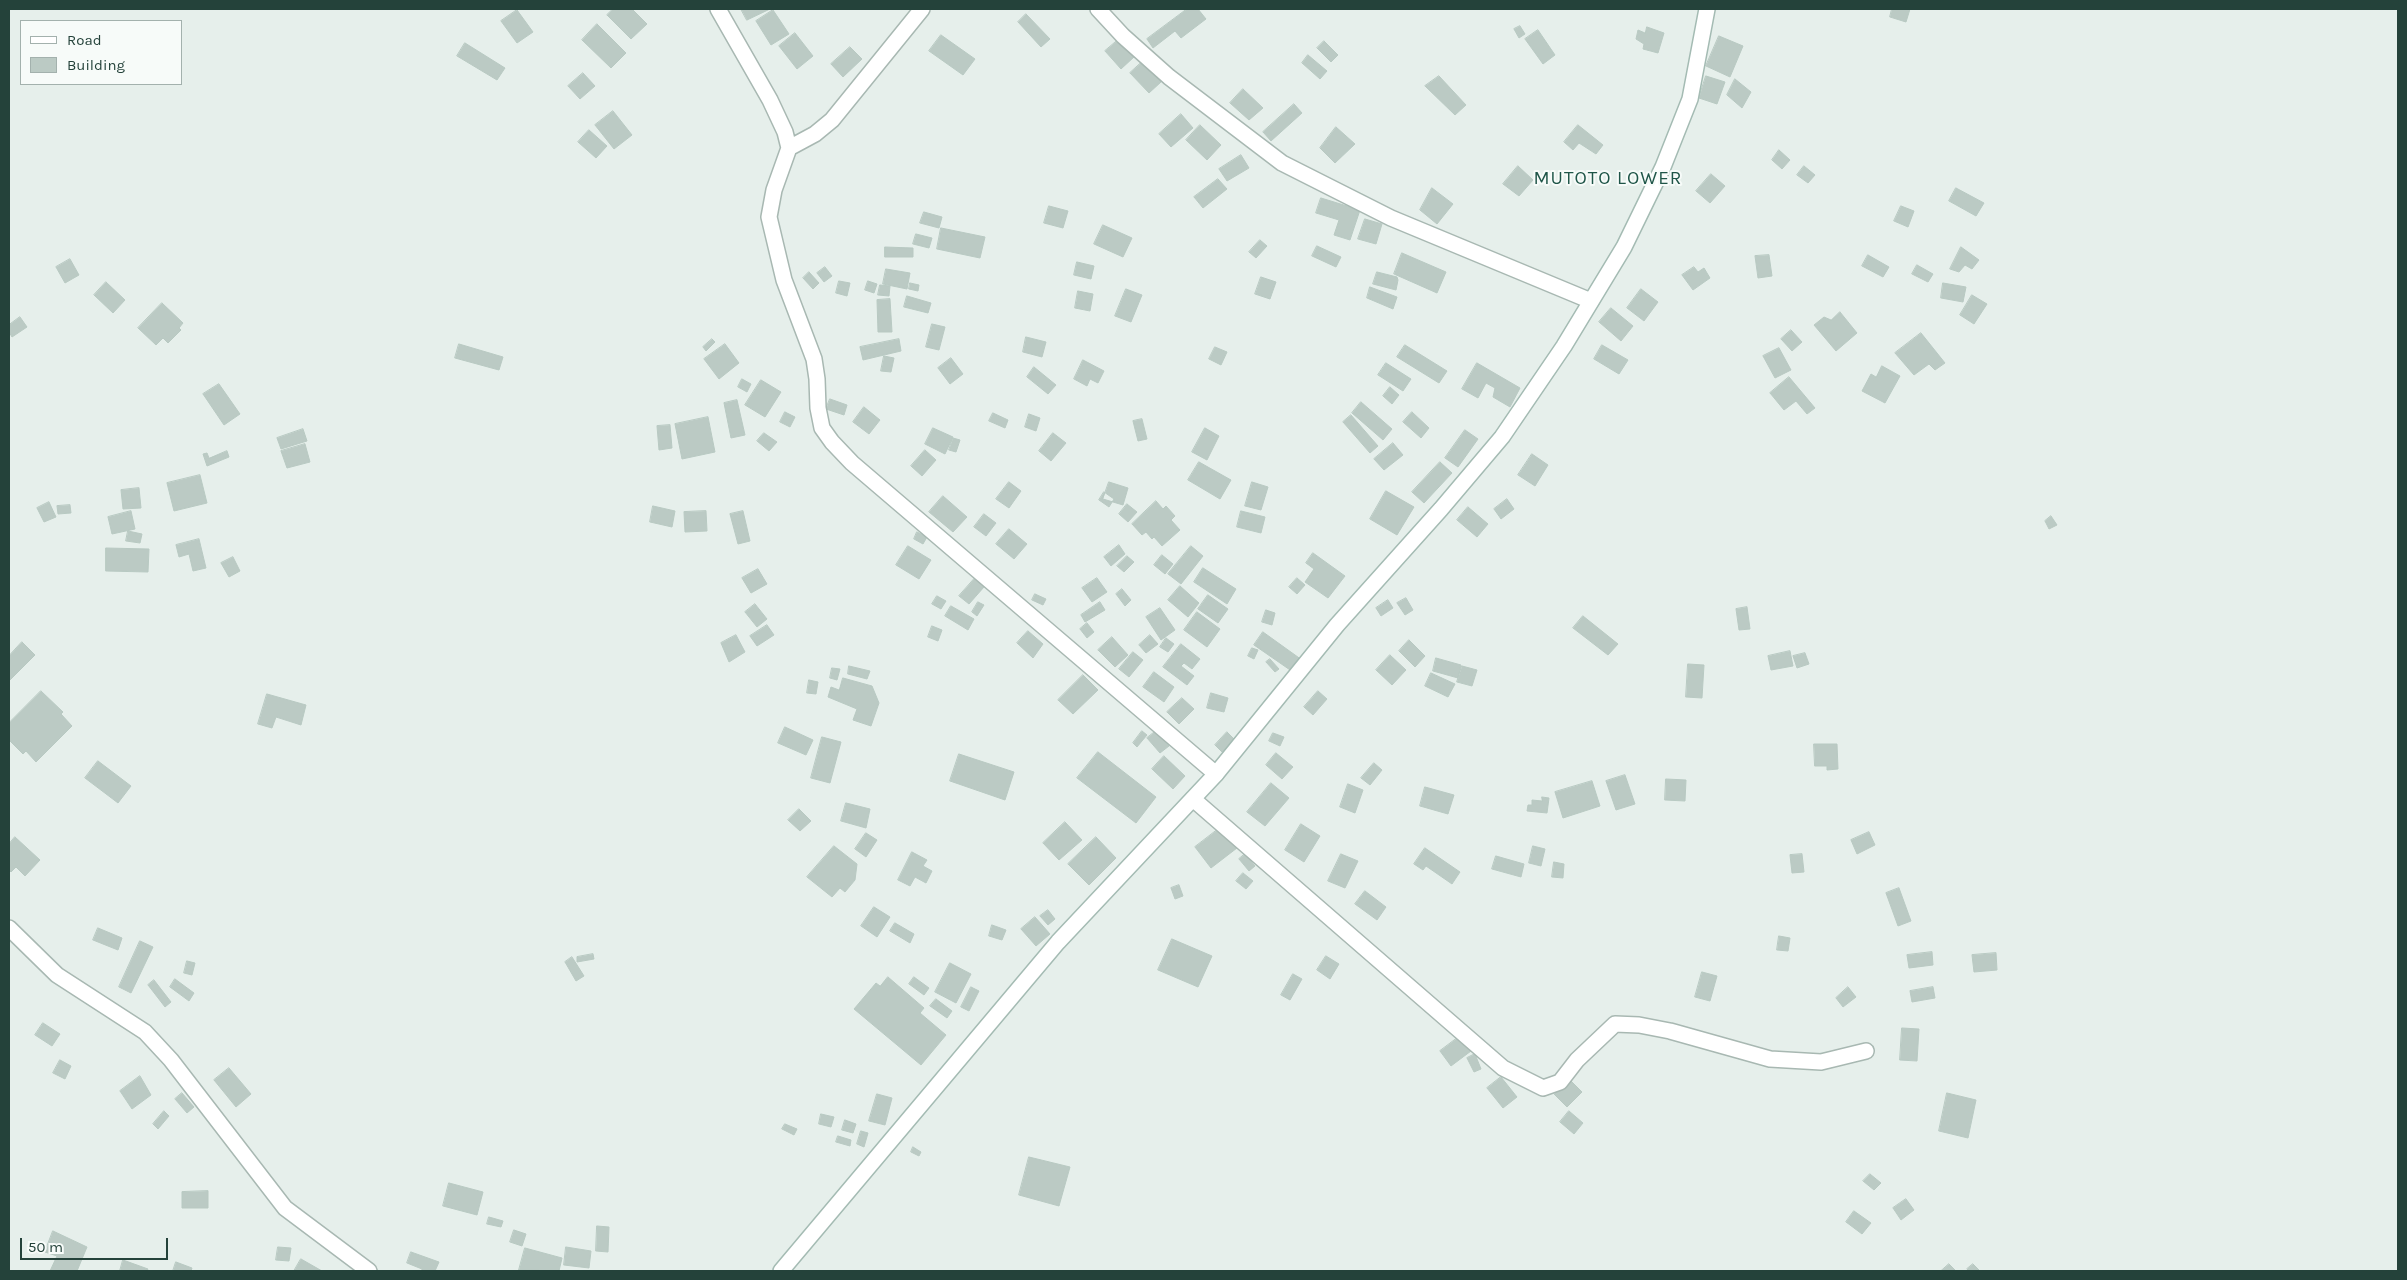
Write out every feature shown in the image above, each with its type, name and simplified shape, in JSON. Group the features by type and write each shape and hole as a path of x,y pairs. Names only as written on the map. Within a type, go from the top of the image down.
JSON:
{"street":[{"path":"718,9 776,112 785,132 789,148 774,190 768,217 784,280 814,359 818,408 822,428 832,442 852,463 1216,774"},
{"path":"789,148 809,138 832,120 922,9"},
{"path":"1098,9 1123,36 1169,77 1282,164 1391,218 1592,301"},
{"path":"781,1271 1058,942 1216,774 1337,625 1442,509 1502,437 1564,346 1624,247 1662,167 1690,99 1707,9"},
{"path":"1193,799 1503,1068 1543,1088 1560,1082 1577,1060 1615,1024 1638,1025 1670,1031 1770,1059 1821,1062 1866,1050"},
{"path":"9,928 57,975 145,1032 171,1060 285,1208 369,1271"}],"building":[{"path":"613,9 632,9 647,24 631,39 607,15"},
{"path":"741,9 770,9 747,20"},
{"path":"1187,9 1198,9 1206,19 1181,38 1175,31 1153,48 1147,39"},
{"path":"1892,9 1910,9 1906,22 1890,17"},
{"path":"517,10 533,32 517,43 501,21"},
{"path":"773,10 789,34 771,45 756,21"},
{"path":"1026,14 1050,39 1041,47 1018,22"},
{"path":"597,24 626,53 611,68 582,40"},
{"path":"1520,26 1525,34 1519,38 1514,29"},
{"path":"1647,27 1664,33 1658,53 1643,49 1644,44 1636,39 1638,30 1645,33"},
{"path":"1538,30 1555,55 1543,64 1525,39"},
{"path":"795,33 813,56 797,69 779,46"},
{"path":"941,35 975,59 963,75 929,51"},
{"path":"1719,36 1743,46 1730,77 1706,66"},
{"path":"1118,40 1134,57 1121,69 1105,51"},
{"path":"1324,41 1338,55 1331,62 1317,48"},
{"path":"465,43 505,68 497,80 457,56"},
{"path":"850,47 862,59 843,77 831,64"},
{"path":"1308,55 1327,71 1320,79 1302,63"},
{"path":"1142,62 1161,82 1149,93 1130,73"},
{"path":"583,73 595,86 580,99 568,86"},
{"path":"1439,76 1466,105 1455,115 1425,86"},
{"path":"1706,76 1725,82 1717,104 1699,98"},
{"path":"1735,79 1751,92 1742,108 1727,95"},
{"path":"1243,89 1263,108 1249,120 1230,103"},
{"path":"1294,104 1302,113 1271,141 1263,132"},
{"path":"613,111 632,135 614,149 595,125"},
{"path":"1181,114 1193,128 1171,147 1159,134"},
{"path":"1200,125 1221,145 1207,160 1186,140"},
{"path":"1578,125 1603,145 1596,154 1579,143 1573,150 1564,142"},
{"path":"1336,127 1355,144 1335,163 1320,148"},
{"path":"589,130 607,146 596,158 578,142"},
{"path":"1779,150 1790,160 1782,169 1772,160"},
{"path":"1241,155 1249,168 1227,181 1219,169"},
{"path":"1518,166 1533,180 1519,196 1503,184"},
{"path":"1804,166 1815,175 1808,183 1797,175"},
{"path":"1711,174 1725,186 1710,203 1696,191"},
{"path":"1218,179 1227,189 1203,208 1194,197"},
{"path":"1432,188 1453,204 1437,224 1420,210"},
{"path":"1956,188 1984,203 1976,216 1949,201"},
{"path":"1321,198 1360,210 1350,240 1334,235 1339,220 1316,213"},
{"path":"1049,206 1068,211 1063,228 1044,223"},
{"path":"1901,206 1914,211 1908,227 1894,221"},
{"path":"924,212 942,217 939,228 920,223"},
{"path":"1365,219 1382,224 1376,244 1358,239"},
{"path":"1103,225 1132,238 1123,257 1094,244"},
{"path":"941,228 985,237 980,258 937,249"},
{"path":"916,234 932,238 929,248 913,244"},
{"path":"1260,240 1267,246 1256,258 1249,252"},
{"path":"1317,246 1341,257 1336,267 1312,256"},
{"path":"885,247 913,248 913,257 885,257"},
{"path":"1961,247 1979,260 1972,269 1965,265 1959,272 1950,269"},
{"path":"1402,253 1446,272 1437,293 1394,274"},
{"path":"1769,255 1772,276 1758,278 1755,256"},
{"path":"1868,255 1889,267 1883,277 1862,266"},
{"path":"70,259 79,275 65,283 56,267"},
{"path":"1077,262 1094,266 1091,279 1074,275"},
{"path":"1917,265 1933,274 1928,282 1912,274"},
{"path":"825,267 832,276 824,282 817,273"},
{"path":"1694,267 1698,272 1704,268 1710,278 1693,290 1682,275"},
{"path":"886,269 910,273 907,289 883,284"},
{"path":"809,272 819,283 813,289 803,278"},
{"path":"1377,272 1397,277 1396,290 1373,284"},
{"path":"1261,277 1276,282 1270,299 1255,294"},
{"path":"839,281 850,283 847,296 836,293"},
{"path":"868,281 877,284 874,293 865,290"},
{"path":"106,282 125,300 113,313 94,295"},
{"path":"910,283 919,285 918,291 909,289"},
{"path":"1943,283 1966,287 1963,302 1941,298"},
{"path":"880,285 890,286 889,296 878,295"},
{"path":"1370,287 1397,297 1393,309 1367,298"},
{"path":"1126,289 1142,295 1131,322 1115,316"},
{"path":"1641,289 1658,302 1644,321 1627,308"},
{"path":"1078,291 1093,294 1090,311 1075,308"},
{"path":"1972,295 1987,304 1974,324 1960,315"},
{"path":"907,296 931,303 928,313 904,307"},
{"path":"890,299 892,332 878,332 877,300"},
{"path":"162,303 183,323 179,328 181,330 168,343 163,338 156,345 138,328"},
{"path":"1611,308 1633,326 1621,341 1599,322"},
{"path":"1840,312 1857,333 1836,351 1814,325 1824,317 1831,320"},
{"path":"20,317 27,327 12,337 9,332 9,325"},
{"path":"932,324 945,327 939,350 926,347"},
{"path":"1791,330 1802,342 1792,351 1781,339"},
{"path":"1921,333 1945,363 1935,370 1929,364 1914,375 1895,353"},
{"path":"1026,337 1046,342 1042,357 1023,352"},
{"path":"712,339 715,342 706,351 703,347"},
{"path":"899,339 901,351 863,360 860,347"},
{"path":"459,344 503,357 499,370 455,358"},
{"path":"725,344 739,363 719,379 704,359"},
{"path":"1405,345 1447,371 1439,383 1397,357"},
{"path":"1602,345 1628,360 1619,374 1594,359"},
{"path":"1215,347 1227,352 1221,365 1209,359"},
{"path":"1779,348 1791,370 1775,378 1763,356"},
{"path":"884,356 894,358 891,372 881,371"},
{"path":"951,358 963,374 950,384 938,368"},
{"path":"1083,360 1104,371 1098,383 1090,379 1087,386 1074,379"},
{"path":"1386,363 1411,379 1403,391 1378,375"},
{"path":"1477,363 1520,388 1510,407 1493,397 1495,388 1486,383 1478,398 1462,389"},
{"path":"1882,366 1900,376 1885,403 1862,391 1871,374 1876,377"},
{"path":"1034,367 1056,385 1048,394 1027,377"},
{"path":"1789,377 1815,408 1807,414 1796,401 1784,410 1770,393"},
{"path":"742,379 751,384 747,392 738,387"},
{"path":"761,380 781,392 765,417 745,405"},
{"path":"219,384 240,414 224,425 203,394"},
{"path":"1390,387 1399,395 1392,404 1383,396"},
{"path":"830,399 847,405 844,415 826,409"},
{"path":"737,400 745,435 731,438 724,403"},
{"path":"1361,402 1392,429 1383,440 1352,413"},
{"path":"864,407 880,420 869,434 853,422"},
{"path":"785,412 795,417 790,427 780,422"},
{"path":"1412,412 1429,428 1421,438 1403,422"},
{"path":"993,413 1008,420 1005,428 989,421"},
{"path":"1029,414 1040,418 1036,431 1025,427"},
{"path":"1351,415 1378,446 1370,453 1343,422"},
{"path":"708,417 715,452 682,459 675,424"},
{"path":"1142,419 1147,439 1138,441 1133,421"},
{"path":"670,425 672,448 659,450 657,426"},
{"path":"933,428 953,437 945,454 925,444"},
{"path":"1205,428 1219,436 1207,460 1192,452"},
{"path":"303,429 307,441 281,449 277,438"},
{"path":"1465,430 1478,439 1458,467 1445,458"},
{"path":"764,433 777,442 769,451 757,441"},
{"path":"1053,433 1066,443 1051,461 1039,451"},
{"path":"953,438 960,440 956,452 949,450"},
{"path":"1393,443 1403,455 1384,470 1374,459"},
{"path":"305,444 310,462 287,468 281,451"},
{"path":"925,450 936,460 922,476 911,466"},
{"path":"227,451 229,457 207,466 203,454 207,453 209,458"},
{"path":"1532,454 1548,465 1535,486 1518,475"},
{"path":"1199,462 1231,480 1220,499 1188,480"},
{"path":"1440,462 1452,473 1424,503 1412,492"},
{"path":"200,475 207,503 174,511 167,483"},
{"path":"1009,482 1021,491 1009,508 996,499"},
{"path":"1109,482 1128,488 1123,505 1103,499"},
{"path":"1252,482 1268,487 1261,510 1245,506"},
{"path":"139,488 141,508 123,509 121,490"},
{"path":"1386,491 1414,507 1397,535 1370,519"},
{"path":"1104,492 1114,499 1109,507 1099,500"},
{"path":"943,496 967,517 953,532 929,512"},
{"path":"1507,499 1514,509 1501,519 1494,509"},
{"path":"1156,501 1163,509 1166,506 1175,516 1171,520 1180,530 1162,546 1154,537 1152,539 1146,532 1142,535 1132,524"},
{"path":"49,502 56,517 44,522 37,508"},
{"path":"1127,504 1137,512 1128,522 1119,514"},
{"path":"70,505 71,513 58,514 57,506"},
{"path":"653,506 675,511 672,527 650,522"},
{"path":"1468,507 1488,524 1477,537 1457,520"},
{"path":"131,511 135,529 112,534 108,517"},
{"path":"706,511 707,531 685,532 684,512"},
{"path":"743,511 750,541 738,544 730,514"},
{"path":"1241,511 1265,517 1261,533 1237,527"},
{"path":"984,514 996,523 986,536 974,527"},
{"path":"2051,516 2057,525 2049,529 2045,521"},
{"path":"1009,529 1027,544 1014,559 996,544"},
{"path":"128,531 142,534 140,543 126,541"},
{"path":"917,532 927,537 923,544 914,539"},
{"path":"199,539 206,568 193,571 189,554 179,557 176,545"},
{"path":"1119,545 1125,554 1111,566 1104,557"},
{"path":"908,546 931,560 919,579 896,565"},
{"path":"1191,546 1203,556 1181,584 1168,574"},
{"path":"106,548 149,549 148,572 106,571"},
{"path":"1313,553 1345,576 1328,598 1305,582 1314,569 1306,563"},
{"path":"1162,555 1173,564 1165,574 1154,565"},
{"path":"1127,556 1134,562 1124,572 1117,566"},
{"path":"233,557 240,571 229,577 221,563"},
{"path":"1203,568 1236,589 1227,604 1194,582"},
{"path":"758,569 767,584 751,593 742,578"},
{"path":"975,578 984,587 969,604 959,596"},
{"path":"1097,578 1107,592 1092,602 1082,588"},
{"path":"1297,578 1305,585 1297,594 1289,587"},
{"path":"1180,586 1199,603 1188,617 1168,600"},
{"path":"1122,589 1131,600 1125,606 1116,594"},
{"path":"1035,594 1046,599 1043,605 1032,600"},
{"path":"1208,595 1228,609 1218,623 1198,609"},
{"path":"937,596 946,601 941,609 932,604"},
{"path":"1406,598 1413,610 1405,615 1397,603"},
{"path":"1388,600 1393,608 1381,616 1376,608"},
{"path":"978,602 984,605 977,616 972,612"},
{"path":"1100,602 1105,610 1085,622 1081,615"},
{"path":"755,604 767,619 757,627 745,612"},
{"path":"951,606 974,619 968,630 945,616"},
{"path":"1747,607 1750,629 1739,630 1736,609"},
{"path":"1160,608 1175,630 1161,640 1146,617"},
{"path":"1266,610 1275,613 1272,625 1262,622"},
{"path":"1197,612 1220,629 1207,647 1184,630"},
{"path":"1583,616 1618,644 1608,655 1573,628"},
{"path":"1087,623 1094,632 1087,638 1080,629"},
{"path":"767,625 774,635 757,646 750,636"},
{"path":"932,626 942,630 938,641 928,637"},
{"path":"1028,631 1043,644 1033,658 1017,643"},
{"path":"1263,632 1302,660 1293,672 1254,645"},
{"path":"736,635 745,652 729,662 721,643"},
{"path":"1150,635 1158,644 1146,653 1139,645"},
{"path":"1112,637 1128,655 1115,667 1098,650"},
{"path":"1166,638 1174,644 1168,652 1160,647"},
{"path":"1409,640 1425,656 1415,667 1399,651"},
{"path":"22,642 35,655 9,681 9,656"},
{"path":"1181,644 1200,659 1192,669 1184,663 1181,666 1194,676 1187,685 1163,667"},
{"path":"1252,648 1258,650 1254,659 1248,656"},
{"path":"1790,651 1793,666 1771,670 1768,656"},
{"path":"1133,652 1143,660 1129,677 1119,669"},
{"path":"1805,653 1809,664 1797,668 1793,656"},
{"path":"1390,655 1406,670 1392,685 1376,670"},
{"path":"1436,658 1461,665 1458,678 1433,671"},
{"path":"1270,659 1279,669 1275,672 1266,662"},
{"path":"1688,664 1704,665 1702,698 1686,697"},
{"path":"849,666 870,671 867,679 848,674"},
{"path":"1462,666 1477,670 1472,686 1457,682"},
{"path":"832,668 840,669 837,680 830,678"},
{"path":"1154,672 1174,687 1164,702 1143,687"},
{"path":"1431,673 1455,684 1448,697 1425,686"},
{"path":"1083,675 1098,690 1073,714 1058,700"},
{"path":"843,678 872,686 879,703 871,726 853,720 857,709 828,697 831,687 839,690"},
{"path":"809,680 818,682 816,694 807,693"},
{"path":"41,691 63,712 61,714 72,726 36,762 26,751 23,754 9,740 9,723"},
{"path":"1318,691 1327,699 1313,715 1304,707"},
{"path":"1211,693 1228,698 1224,712 1207,708"},
{"path":"267,694 306,705 301,725 276,717 272,728 258,724"},
{"path":"1182,698 1194,709 1179,724 1167,712"},
{"path":"785,727 813,740 806,755 778,743"},
{"path":"1142,731 1147,735 1137,747 1133,743"},
{"path":"1156,731 1169,746 1160,753 1147,738"},
{"path":"1227,732 1236,741 1224,754 1215,745"},
{"path":"1273,733 1284,737 1280,746 1269,741"},
{"path":"822,737 841,742 830,783 811,778"},
{"path":"1814,744 1837,744 1838,769 1827,770 1827,766 1815,766"},
{"path":"1098,752 1156,797 1136,823 1077,778"},
{"path":"1276,753 1293,767 1282,779 1266,765"},
{"path":"959,754 1014,772 1005,800 950,781"},
{"path":"1164,756 1185,776 1173,789 1152,769"},
{"path":"98,761 131,786 118,803 85,778"},
{"path":"1374,763 1382,770 1370,785 1361,778"},
{"path":"1625,775 1635,804 1616,810 1606,781"},
{"path":"1666,779 1686,780 1685,801 1665,800"},
{"path":"1592,781 1600,806 1563,818 1555,792"},
{"path":"1271,783 1289,798 1265,826 1247,812"},
{"path":"1348,784 1363,790 1355,813 1340,807"},
{"path":"1425,787 1454,795 1448,814 1420,806"},
{"path":"1542,797 1549,798 1547,813 1527,811 1528,805 1532,805 1532,800 1542,801"},
{"path":"846,803 870,809 866,828 841,821"},
{"path":"799,809 811,821 800,831 788,820"},
{"path":"1065,822 1082,840 1059,860 1043,843"},
{"path":"1301,824 1320,836 1304,862 1285,850"},
{"path":"1221,827 1237,848 1211,868 1195,847"},
{"path":"1869,832 1875,845 1857,854 1851,840"},
{"path":"866,833 877,840 866,857 855,849"},
{"path":"15,837 40,860 25,876 16,867 11,872 9,870 9,844"},
{"path":"1096,837 1116,858 1089,885 1068,864"},
{"path":"834,846 857,864 855,880 845,892 840,888 832,897 807,877"},
{"path":"1533,846 1545,849 1541,866 1529,863"},
{"path":"1425,848 1460,872 1452,884 1426,866 1423,870 1414,864"},
{"path":"912,852 927,860 923,866 932,871 926,883 915,877 910,886 898,880"},
{"path":"1245,854 1255,866 1249,871 1239,859"},
{"path":"1341,854 1358,861 1345,888 1328,881"},
{"path":"1802,854 1804,872 1792,873 1790,855"},
{"path":"1496,856 1524,864 1521,877 1492,869"},
{"path":"1554,862 1564,864 1563,878 1552,877"},
{"path":"1243,873 1253,881 1246,889 1236,881"},
{"path":"1179,885 1183,896 1175,899 1171,888"},
{"path":"1899,888 1911,921 1898,926 1886,893"},
{"path":"1365,891 1386,907 1377,920 1355,904"},
{"path":"874,907 890,917 877,937 861,926"},
{"path":"1048,910 1055,919 1048,925 1040,916"},
{"path":"1035,917 1050,934 1036,946 1021,929"},
{"path":"895,923 914,934 910,943 890,931"},
{"path":"992,925 1006,930 1002,940 989,936"},
{"path":"98,928 122,938 118,950 93,940"},
{"path":"1779,936 1790,938 1788,951 1777,950"},
{"path":"1172,939 1212,956 1198,987 1158,970"},
{"path":"140,941 153,947 131,993 119,987"},
{"path":"1932,952 1933,965 1909,968 1907,955"},
{"path":"1996,953 1997,970 1974,972 1972,955"},
{"path":"593,954 594,959 577,962 577,957"},
{"path":"1326,956 1339,964 1330,979 1317,970"},
{"path":"572,957 584,976 576,981 565,962"},
{"path":"187,961 195,963 192,975 184,973"},
{"path":"950,963 971,974 956,1003 935,992"},
{"path":"1702,972 1717,976 1710,1001 1695,997"},
{"path":"1293,974 1302,979 1290,1000 1281,995"},
{"path":"888,977 924,1008 920,1013 946,1035 921,1065 854,1009 876,983 880,986"},
{"path":"914,977 929,988 924,995 909,984"},
{"path":"175,979 194,993 189,1001 170,987"},
{"path":"154,980 171,1002 165,1007 148,985"},
{"path":"971,987 979,991 969,1011 961,1007"},
{"path":"1848,987 1856,997 1843,1007 1836,998"},
{"path":"1933,987 1935,998 1912,1002 1910,991"},
{"path":"936,999 952,1011 947,1018 930,1006"},
{"path":"43,1023 60,1034 52,1046 35,1035"},
{"path":"1902,1028 1919,1029 1917,1061 1900,1060"},
{"path":"1460,1036 1471,1051 1451,1066 1440,1051"},
{"path":"1475,1054 1481,1069 1474,1072 1467,1058"},
{"path":"60,1060 71,1066 65,1079 53,1073"},
{"path":"229,1068 251,1094 236,1107 214,1080"},
{"path":"140,1076 151,1095 132,1109 120,1091"},
{"path":"1501,1077 1517,1097 1503,1108 1487,1088"},
{"path":"1569,1079 1582,1092 1567,1107 1554,1094"},
{"path":"182,1093 194,1107 187,1113 175,1099"},
{"path":"1947,1093 1976,1100 1968,1138 1939,1131"},
{"path":"877,1094 892,1098 885,1125 869,1121"},
{"path":"164,1111 169,1116 158,1129 153,1124"},
{"path":"1569,1111 1583,1123 1574,1134 1560,1122"},
{"path":"821,1114 834,1117 831,1127 819,1124"},
{"path":"845,1120 856,1124 853,1133 842,1130"},
{"path":"785,1124 797,1129 794,1135 782,1129"},
{"path":"861,1131 868,1133 864,1147 857,1144"},
{"path":"838,1136 851,1140 850,1146 836,1142"},
{"path":"913,1147 921,1152 919,1156 911,1152"},
{"path":"1029,1157 1070,1167 1059,1206 1019,1195"},
{"path":"1870,1174 1881,1183 1874,1190 1863,1181"},
{"path":"449,1183 483,1192 477,1215 443,1206"},
{"path":"208,1191 208,1208 182,1208 182,1192"},
{"path":"1906,1199 1914,1210 1901,1220 1893,1208"},
{"path":"1854,1211 1871,1223 1862,1234 1846,1222"},
{"path":"489,1217 503,1221 501,1227 487,1224"},
{"path":"597,1226 609,1227 608,1252 596,1251"},
{"path":"514,1230 526,1234 522,1246 510,1242"},
{"path":"53,1231 87,1247 77,1271 50,1271 57,1256 45,1252"},
{"path":"278,1247 291,1248 289,1261 276,1260"},
{"path":"566,1247 591,1251 589,1268 564,1265"},
{"path":"525,1248 562,1258 559,1271 519,1270"},
{"path":"411,1252 439,1262 435,1271 422,1271 422,1269 407,1263"},
{"path":"301,1259 322,1271 294,1271"},
{"path":"123,1260 148,1269 147,1271 120,1271"},
{"path":"176,1262 192,1268 191,1271 173,1271"},
{"path":"1949,1264 1956,1271 1941,1271"},
{"path":"1973,1264 1980,1271 1969,1271 1967,1269"}],"district":[{"name":"MUTOTO LOWER","path":"1608,179"}]}
